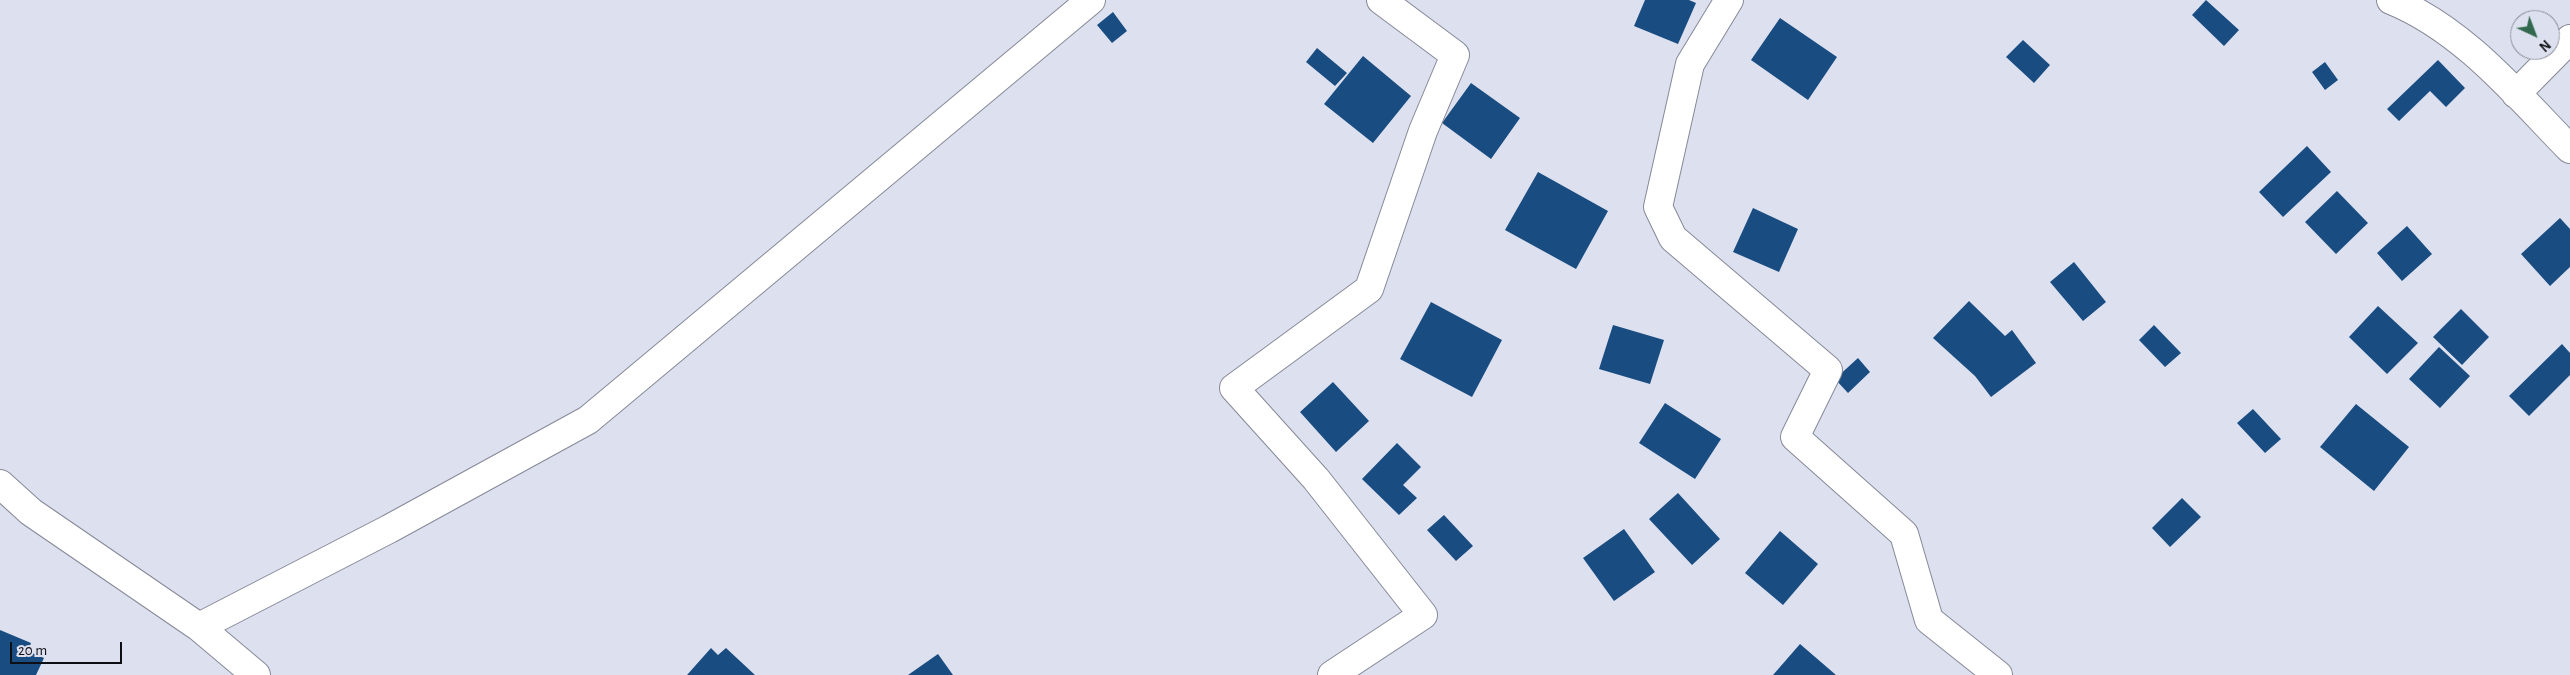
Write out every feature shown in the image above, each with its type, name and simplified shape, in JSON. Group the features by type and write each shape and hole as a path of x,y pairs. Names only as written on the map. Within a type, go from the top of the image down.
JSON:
{"street":[{"path":"199,627 389,529 588,420 1091,0"},
{"path":"1332,675 1423,615 1316,479 1234,388 1368,289 1423,131 1455,55 1381,0"},
{"path":"1729,0 1690,64 1658,207 1672,238 1828,370 1795,437 1904,534 1929,620 1998,675"},
{"path":"2391,0 2432,22 2464,46 2516,94 2570,149"},
{"path":"2516,94 2570,39"},
{"path":"0,484 31,512 199,627 256,675"}],"building":[{"path":"1645,0 1689,0 1696,3 1678,44 1634,26"},
{"path":"2206,0 2239,30 2224,46 2192,15"},
{"path":"1113,12 1127,31 1112,43 1097,25"},
{"path":"1780,18 1837,57 1808,100 1751,60"},
{"path":"2023,40 2050,65 2034,83 2006,57"},
{"path":"1317,48 1347,73 1335,86 1306,62"},
{"path":"1363,56 1411,96 1373,143 1324,104"},
{"path":"2438,60 2465,88 2446,107 2430,91 2399,121 2387,109"},
{"path":"2325,62 2338,80 2325,90 2312,72"},
{"path":"1471,83 1520,118 1491,159 1442,123"},
{"path":"2307,146 2331,172 2283,217 2259,192"},
{"path":"1538,172 1608,211 1576,269 1505,230"},
{"path":"2337,191 2368,223 2336,254 2305,222"},
{"path":"1753,208 1798,229 1779,272 1733,252"},
{"path":"2560,218 2570,229 2570,267 2550,286 2521,254"},
{"path":"2407,226 2432,254 2402,281 2377,253"},
{"path":"2074,262 2106,302 2083,321 2050,282"},
{"path":"1969,301 2005,336 2012,330 2036,363 1991,397 1975,376 1933,338"},
{"path":"1431,302 1502,340 1472,397 1400,359"},
{"path":"2378,306 2418,343 2387,374 2349,337"},
{"path":"2461,309 2489,337 2462,365 2433,337"},
{"path":"1613,325 1664,340 1650,384 1599,369"},
{"path":"2154,325 2181,353 2165,367 2139,340"},
{"path":"2562,344 2570,353 2570,375 2529,416 2509,396"},
{"path":"2439,347 2470,376 2440,408 2409,379"},
{"path":"1858,358 1870,372 1848,393 1835,379"},
{"path":"1333,382 1369,421 1336,452 1300,412"},
{"path":"1665,403 1721,439 1695,479 1639,443"},
{"path":"2356,404 2409,447 2374,491 2320,447"},
{"path":"2253,409 2281,439 2265,453 2237,423"},
{"path":"1397,443 1421,467 1403,485 1417,498 1399,515 1362,479"},
{"path":"1678,493 1720,539 1692,565 1649,519"},
{"path":"2182,498 2201,517 2170,547 2152,528"},
{"path":"1444,515 1473,546 1456,561 1427,530"},
{"path":"1624,529 1655,572 1614,601 1583,558"},
{"path":"1780,531 1818,564 1783,605 1745,573"},
{"path":"0,630 31,643 28,651 44,658 36,675 0,675"},
{"path":"1800,644 1836,675 1773,675"},
{"path":"711,648 718,655 726,648 755,675 687,675"},
{"path":"938,654 953,675 908,675"}]}
